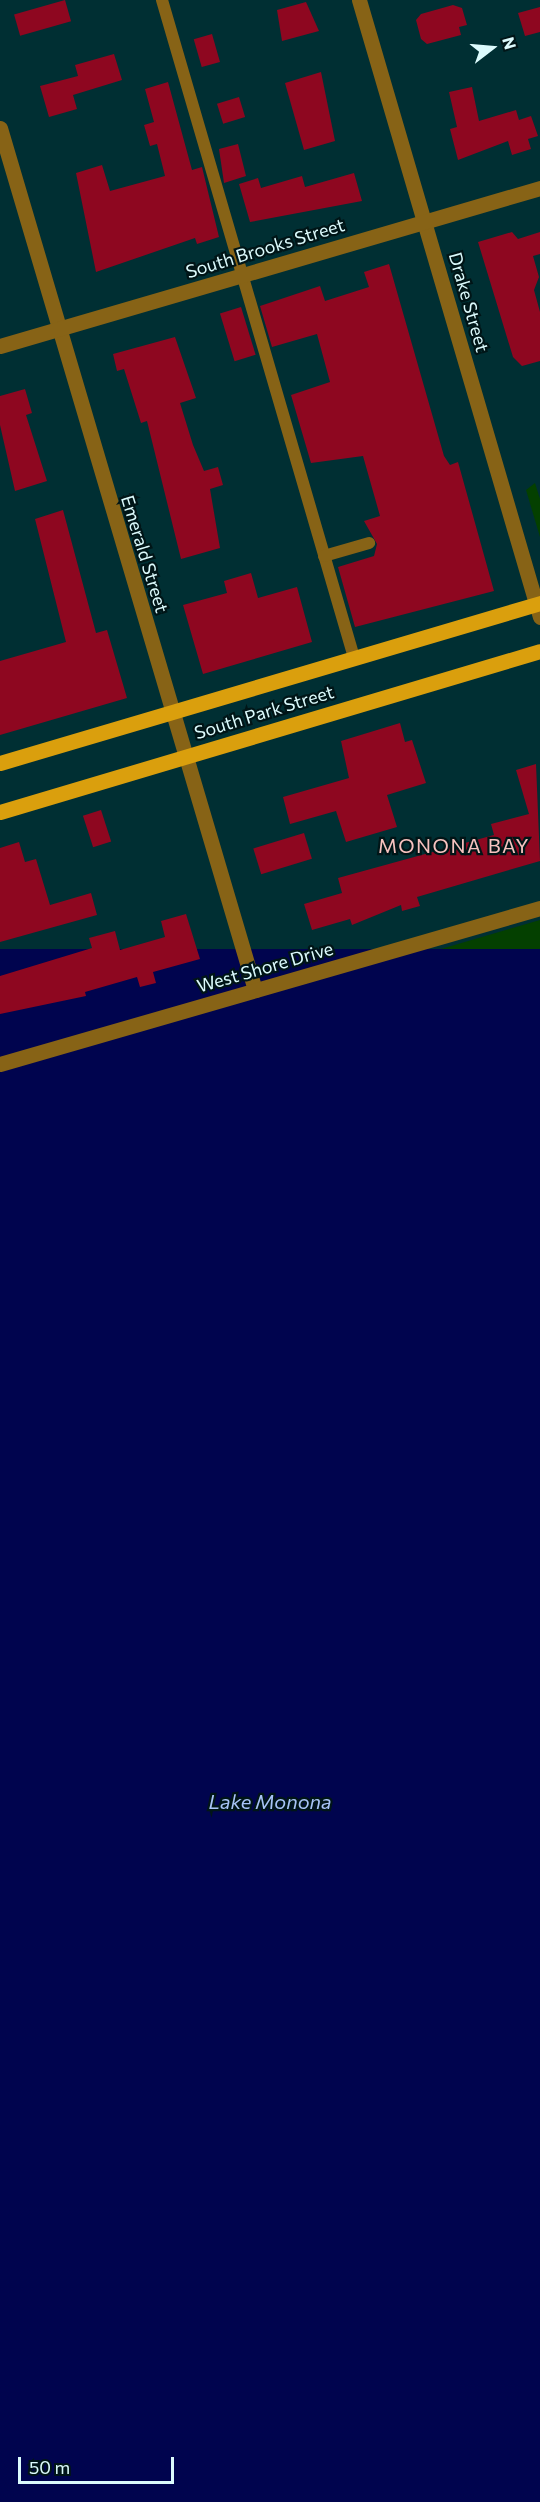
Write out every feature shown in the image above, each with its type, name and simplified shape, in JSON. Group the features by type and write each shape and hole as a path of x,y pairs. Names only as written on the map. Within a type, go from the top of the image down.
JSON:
{"main road":[{"name":"South Park Street","path":"0,763 353,654 539,608"},
{"name":"South Park Street","path":"0,812 540,651"}],"street":[{"name":"Drake Street","path":"359,0 539,608"},
{"name":"Emerald Street","path":"0,128 255,990"},
{"name":"South Brooks Street","path":"0,346 540,188"},
{"name":"West Shore Drive","path":"0,1064 540,908"}],"lane":[{"path":"162,0 353,654"},
{"path":"324,556 369,543"}],"green space":[{"path":"535,483 540,499 540,537 526,490"},
{"path":"540,920 540,949 0,1100 0,1078"}],"water":[{"name":"Lake Monona","path":"0,949 540,949 540,2502 0,2502"}],"building":[{"path":"65,0 71,21 20,36 14,15"},
{"path":"306,2 319,31 282,41 277,10"},
{"path":"453,5 462,8 467,25 459,27 461,35 427,44 421,39 416,20 421,14"},
{"path":"540,7 540,32 525,36 518,13"},
{"path":"212,34 220,62 202,67 194,39"},
{"path":"114,54 122,80 73,95 77,109 49,117 40,86 78,76 75,65"},
{"path":"321,72 335,141 304,150 285,83"},
{"path":"168,82 192,170 202,167 219,237 197,244 195,238 96,272 76,173 102,165 110,191 165,176 157,144 150,146 144,125 154,122 145,89"},
{"path":"472,87 479,121 516,110 519,120 531,116 538,136 528,139 531,149 512,155 508,141 458,160 450,129 457,127 449,92"},
{"path":"239,97 245,117 223,124 217,104"},
{"path":"238,144 246,176 224,183 219,149"},
{"path":"354,173 362,201 250,222 239,184 258,178 261,188 302,176 305,187"},
{"path":"512,232 518,239 540,232 540,254 533,256 539,277 534,290 540,312 540,361 522,366 513,357 478,242"},
{"path":"389,264 444,456 450,465 458,462 494,591 355,627 338,567 374,556 377,544 364,521 380,516 363,456 311,463 291,395 330,382 317,334 272,347 260,306 320,286 325,301 369,287 364,272"},
{"path":"241,307 256,355 235,361 220,313"},
{"path":"175,337 196,398 180,403 193,445 204,471 218,467 223,485 210,489 220,548 181,559 147,421 141,423 124,369 117,371 113,354"},
{"path":"25,389 32,413 26,415 47,481 15,491 0,425 0,396"},
{"path":"63,510 96,633 107,630 127,698 0,735 0,661 66,642 35,519"},
{"path":"251,573 258,598 297,587 312,642 203,674 183,605 227,593 224,581"},
{"path":"400,723 405,742 412,740 426,783 387,795 397,827 346,842 336,811 290,824 283,797 349,778 341,741"},
{"path":"536,764 540,861 417,897 420,906 402,911 401,905 352,925 350,919 312,930 304,904 342,893 338,878 494,835 491,824 529,814 516,770"},
{"path":"101,810 111,841 93,847 83,816"},
{"path":"304,833 312,859 261,874 253,848"},
{"path":"19,842 25,862 36,859 50,905 91,893 97,915 0,942 0,848"},
{"path":"186,914 200,959 153,972 156,983 140,987 137,977 85,992 86,996 0,1014 0,976 92,948 89,938 115,931 120,950 165,937 161,921"}],"district":[{"name":"MONONA BAY","path":"454,845"}]}
